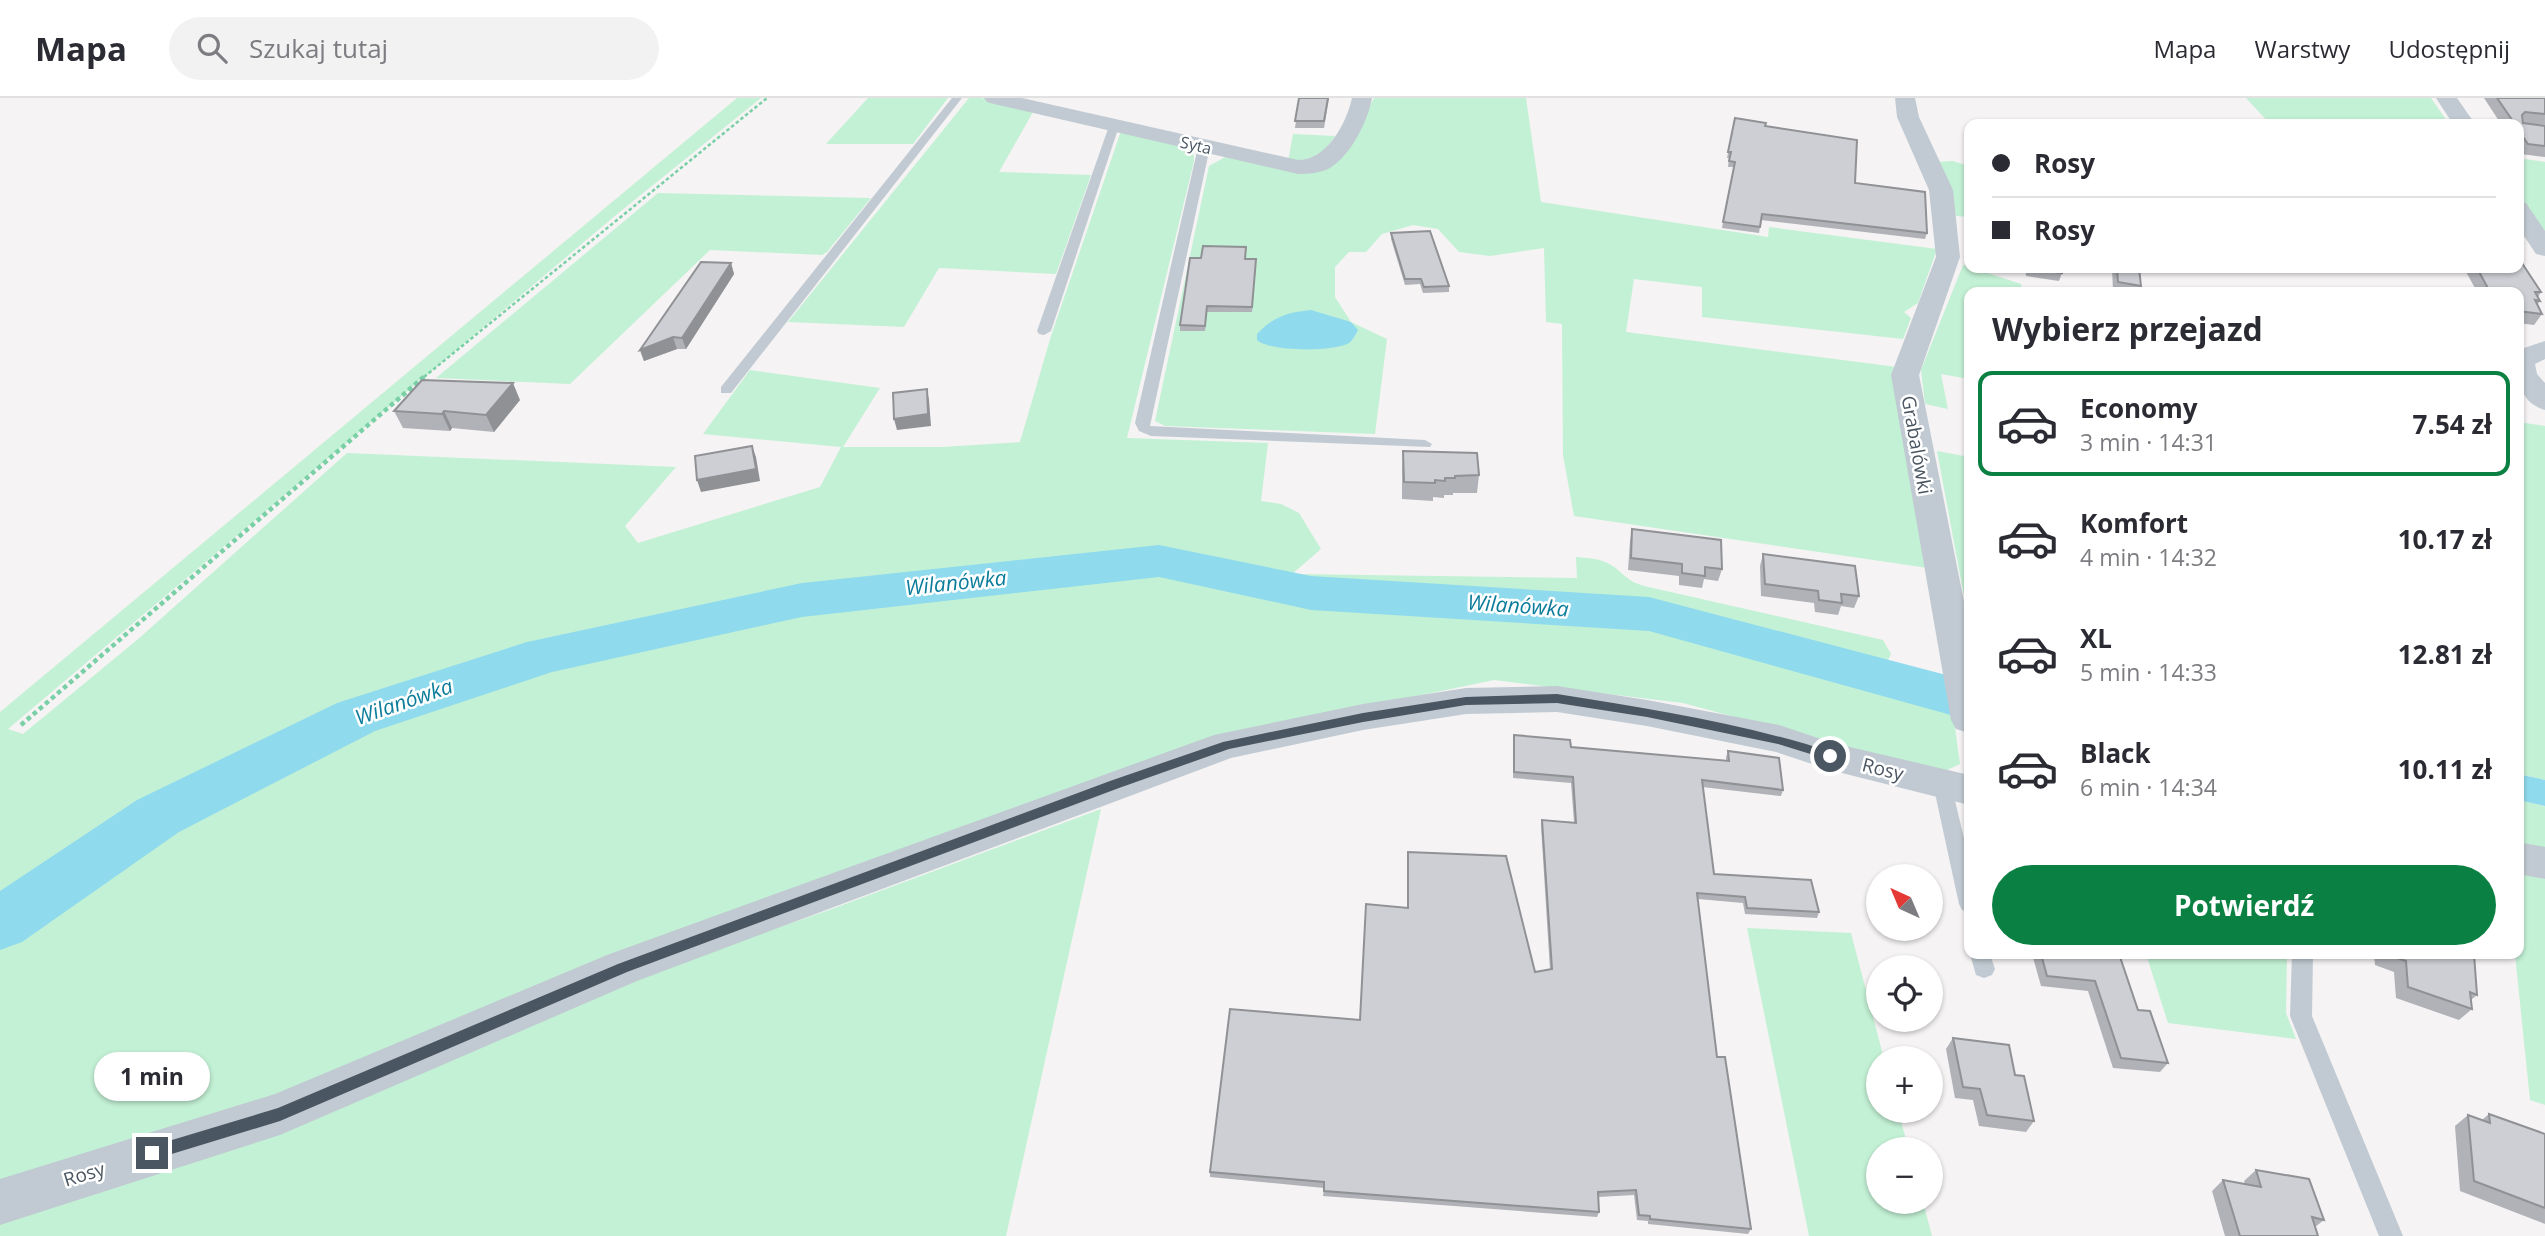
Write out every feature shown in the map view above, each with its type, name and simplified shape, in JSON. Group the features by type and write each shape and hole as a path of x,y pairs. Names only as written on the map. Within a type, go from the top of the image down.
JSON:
{"street":[{"name":"Syta","path":"994,98 1286,166 1315,166 1328,158 1354,121 1362,98"},
{"name":"Grabalówki","path":"1905,98 1908,117 1941,190 1948,242 1948,257 1905,375 1964,696"},
{"path":"2446,98 2460,119"},
{"path":"2524,217 2545,249"},
{"path":"2524,360 2527,356 2545,349"},
{"path":"2524,375 2545,401"},
{"name":"Rosy","path":"0,1202 280,1114 622,968 1227,745 1363,717 1466,701 1557,699 1647,713 1779,739 1830,756 1955,787"},
{"path":"2524,859 2545,863"}],"lane":[{"path":"726,390 957,98"},
{"path":"1044,331 1114,126"},
{"path":"1204,147 1142,423 1144,428 1152,432 1425,444"},
{"path":"1955,787 1964,862"},
{"path":"2302,959 2301,1016 2391,1236"}],"path":[{"path":"21,724 479,330 767,98"}],"green space":[{"path":"737,98 761,98 616,215 8,729 23,734 137,640 347,453 676,467 625,526 638,543 820,487 841,447 703,434 750,370 880,388 843,447 942,447 1020,442 1051,336 1121,131 1193,148 1194,161 1127,438 1268,443 1261,501 1281,504 1299,513 1321,549 1292,574 1577,578 1576,557 1591,558 1611,565 1631,581 1644,586 1883,640 1891,654 1886,664 1948,677 1960,764 1945,771 1923,768 1683,703 1494,680 1214,738 279,1095 0,1181 0,712"},
{"path":"868,98 948,98 913,144 826,144"},
{"path":"969,98 981,98 1033,112 999,172 1091,175 1056,274 939,268 904,327 788,322"},
{"path":"1374,98 1526,98 1541,202 1768,237 1769,227 1937,249 1918,303 1904,312 1911,318 1903,339 1702,317 1702,287 1634,279 1626,332 1897,367 1928,568 1574,516 1563,455 1562,324 1546,322 1544,248 1490,256 1459,252 1438,229 1413,225 1382,234 1366,252 1349,252 1335,267 1335,297 1351,322 1387,339 1375,434 1165,426 1155,421 1209,166 1227,156 1300,171 1351,143"},
{"path":"2246,98 2431,98 2446,119 2265,119"},
{"path":"1293,134 1335,136 1326,148 1315,156 1288,161"},
{"path":"2524,159 2545,162 2545,232 2524,202"},
{"path":"1953,161 1964,164 1964,217 1956,216 1949,183 1936,162"},
{"path":"658,193 871,198 822,255 710,250 570,384 436,378"},
{"path":"1963,265 1964,273 1987,273 2021,284 2021,287 1964,287 1964,378 1941,374 1948,409 1925,404 1921,370"},
{"path":"2524,423 2545,426 2545,780 2524,775"},
{"path":"1937,451 1964,456 1964,596"},
{"path":"2524,801 2545,806 2545,855 2524,851"},
{"path":"1101,809 1006,1236 0,1236 0,1220 614,985 829,910"},
{"path":"2524,871 2545,874 2545,1105 2530,1100 2516,959 2524,959"},
{"path":"1747,928 1851,933 1866,990 1866,1032 1877,1032 1881,1046 1866,1046 1866,1123 1901,1123 1905,1137 1866,1137 1866,1214 1926,1214 1932,1236 1809,1236"},
{"path":"2148,959 2287,959 2286,1013 2296,1039 2168,1023"}],"water":[{"path":"1311,310 1351,322 1358,330 1349,343 1330,348 1287,349 1257,340 1257,334 1275,319"},
{"path":"2524,775 2545,780 2545,806 2524,801"}],"building":[{"path":"1299,98 1328,98 1324,121 1295,121"},
{"path":"2497,98 2545,98 2545,114 2525,112 2522,119 2512,119"},
{"path":"1735,118 1766,123 1765,126 1857,140 1855,183 1925,192 1927,233 1762,214 1760,227 1723,222 1735,162 1729,161 1731,152 1728,152"},
{"path":"2524,123 2545,126 2545,146 2528,144 2524,138"},
{"path":"1430,231 1449,286 1424,287 1421,279 1405,279 1391,233"},
{"path":"1203,246 1246,247 1245,259 1256,259 1252,307 1207,306 1205,326 1180,325 1190,258 1201,258"},
{"path":"701,262 731,263 682,338 673,337 640,350"},
{"path":"2524,266 2541,292 2535,292 2540,301 2535,300 2542,314 2524,312 2524,287 2487,287 2480,273 2524,273"},
{"path":"2117,273 2140,273 2141,286 2118,282"},
{"path":"422,380 513,383 486,415 444,411 442,414 394,411"},
{"path":"927,389 928,414 894,419 893,393"},
{"path":"752,446 756,469 697,480 695,456"},
{"path":"1403,451 1477,453 1479,475 1455,476 1445,478 1445,481 1435,480 1435,483 1404,482"},
{"path":"1632,529 1721,540 1722,569 1705,567 1705,576 1682,573 1682,564 1631,558"},
{"path":"1763,554 1855,566 1859,596 1841,594 1842,603 1819,600 1818,591 1765,584"},
{"path":"1514,735 1570,740 1571,747 1729,761 1728,751 1779,758 1783,790 1702,780 1714,874 1811,880 1819,912 1747,908 1745,897 1697,893 1717,1057 1725,1057 1751,1229 1650,1219 1650,1216 1639,1215 1636,1190 1598,1192 1599,1212 1324,1191 1324,1182 1210,1172 1230,1009 1360,1020 1366,904 1408,908 1408,852 1506,856 1535,972 1552,969 1542,820 1576,823 1573,777 1514,772"},
{"path":"2042,959 2121,959 2138,1010 2150,1011 2168,1063 2121,1058 2095,981 2047,976"},
{"path":"2400,959 2474,959 2477,995 2470,992 2472,1009 2408,987 2406,961"},
{"path":"1953,1038 2009,1045 2015,1075 2024,1076 2034,1121 1987,1115 1980,1089 1963,1087"},
{"path":"2489,1114 2545,1134 2545,1208 2474,1181 2468,1115 2490,1123"},
{"path":"2256,1170 2309,1179 2324,1220 2312,1217 2318,1236 2240,1236 2223,1180 2261,1187"}],"waterway":[{"name":"Wilanówka","path":"0,924 158,816 356,717 545,655 802,600 1159,561 1311,593 1649,614 1964,700"}],"route":[{"path":"152,1153 280,1114 622,968 1115,784 1227,745 1363,717 1466,701 1557,699 1647,713 1779,739 1830,756"}]}
